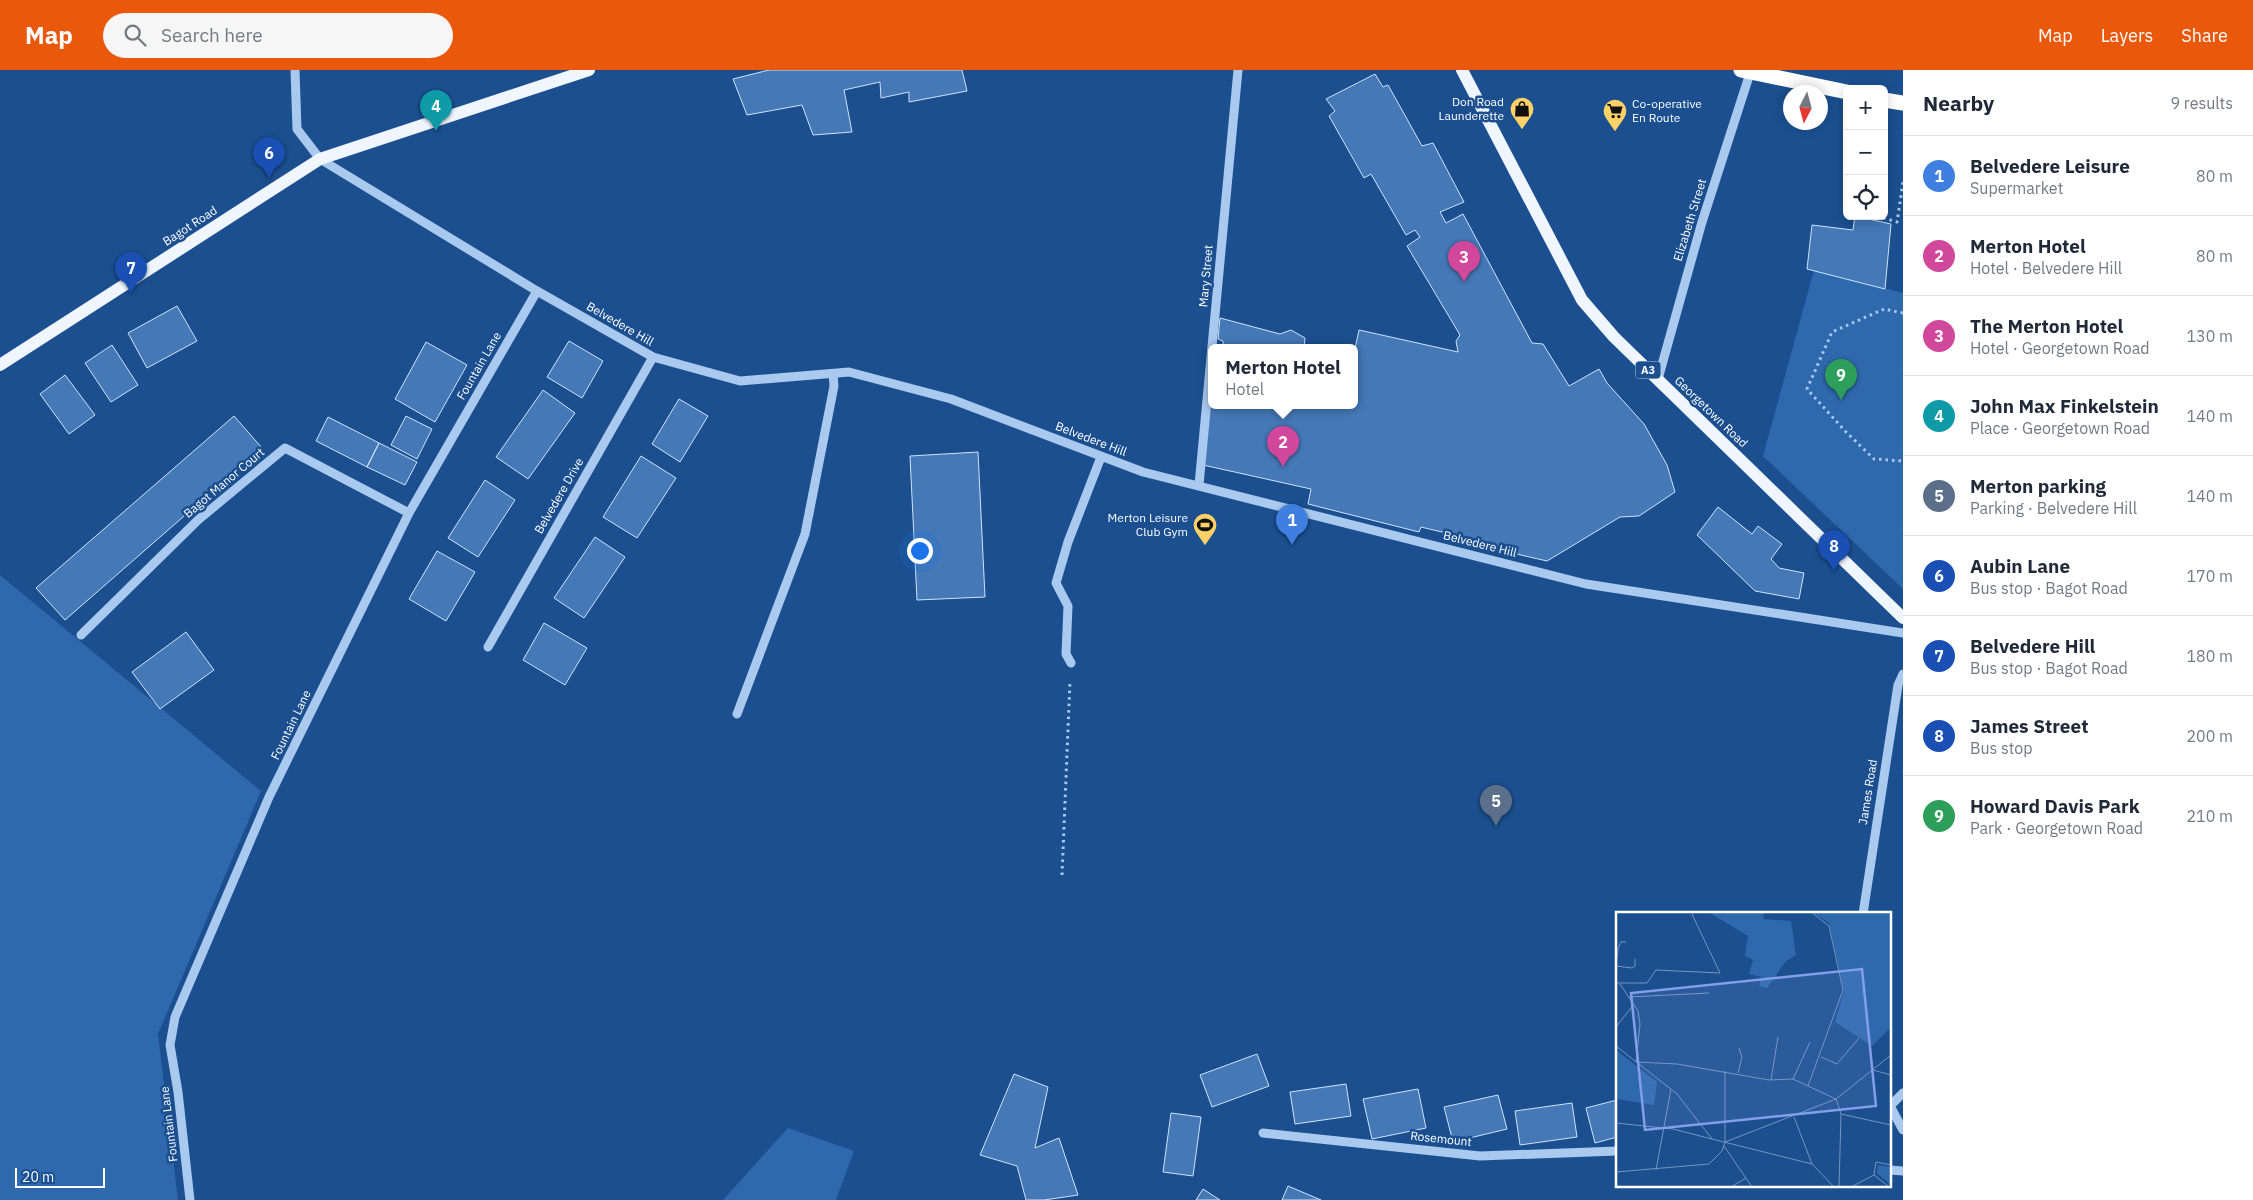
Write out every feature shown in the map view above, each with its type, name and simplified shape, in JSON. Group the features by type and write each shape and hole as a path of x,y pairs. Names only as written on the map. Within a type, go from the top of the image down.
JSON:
{"highway":[{"path":"1748,71 1843,91"},
{"path":"1888,101 1903,103"}],"main road":[{"path":"320,159 589,70"},
{"name":"Georgetown Road","path":"1462,70 1582,300 1614,337 1903,618"},
{"name":"Bagot Road","path":"0,364 320,159"}],"street":[{"path":"295,70 297,129 320,159"},
{"name":"Mary Street","path":"1212,344 1238,70"},
{"name":"Elizabeth Street","path":"1658,379 1702,222 1748,71"},
{"name":"Belvedere Hill","path":"320,159 537,291 653,357 740,381 849,372 951,399 1143,472 1586,584 1903,633"},
{"name":"Fountain Lane","path":"190,1200 178,1092 170,1045 176,1017 269,797 409,513 537,291"},
{"name":"Belvedere Drive","path":"488,647 653,357"},
{"path":"737,714 805,534 834,386 833,374"},
{"name":"Mary Street","path":"1199,485 1208,389"},
{"name":"Bagot Manor Court","path":"81,635 198,520 285,448 409,513"},
{"path":"1071,663 1066,654 1068,606 1056,583 1068,542 1101,457"},
{"name":"James Road","path":"1863,912 1898,685 1903,674"},
{"path":"1903,1093 1890,1105 1903,1130"},
{"name":"Rosemount","path":"1262,1133 1480,1156 1616,1151"},
{"path":"1890,1170 1903,1171"}],"path":[{"path":"1888,219 1897,222 1903,182"},
{"path":"1903,313 1884,309 1832,332 1807,389 1846,432 1874,459 1903,462"},
{"path":"1062,875 1071,663"}],"shaded area":[{"path":"1814,270 1903,293 1903,589 1763,456"},
{"path":"0,575 261,791 158,1034 178,1200 0,1200"},
{"path":"788,1128 854,1151 836,1200 723,1200"}],"building":[{"path":"769,70 962,70 967,91 909,102 909,92 881,98 880,82 844,90 852,132 813,135 802,105 747,115 733,79"},
{"path":"1375,74 1383,87 1388,85 1422,146 1433,143 1464,202 1440,212 1446,223 1463,214 1532,343 1543,344 1569,386 1599,369 1607,383 1644,424 1667,465 1675,492 1639,516 1620,517 1547,561 1447,538 1446,533 1421,527 1419,532 1308,504 1311,489 1203,465 1209,409 1358,409 1358,344 1356,344 1359,330 1458,352 1456,341 1460,335 1407,246 1420,237 1415,230 1406,235 1371,174 1364,178 1329,116 1335,111 1326,99"},
{"path":"1854,220 1873,220 1891,224 1885,289 1807,269 1812,225 1853,230"},
{"path":"177,306 197,341 147,368 128,333"},
{"path":"1220,318 1280,334 1291,330 1305,338 1304,344 1223,344 1223,341 1218,339"},
{"path":"569,341 603,361 582,398 547,377"},
{"path":"426,342 467,365 435,422 395,399"},
{"path":"112,345 138,385 111,402 85,363"},
{"path":"65,375 95,415 69,434 40,394"},
{"path":"543,390 575,413 528,479 496,457"},
{"path":"679,399 708,416 680,462 652,444"},
{"path":"234,416 262,448 65,620 36,588"},
{"path":"406,416 432,429 417,459 391,445"},
{"path":"328,417 379,443 367,467 316,441"},
{"path":"379,443 417,462 405,485 367,467"},
{"path":"978,452 985,597 917,600 910,456"},
{"path":"641,456 676,478 637,538 603,517"},
{"path":"485,480 515,500 478,557 448,538"},
{"path":"1718,507 1752,534 1758,526 1782,544 1771,559 1779,568 1804,573 1799,599 1755,591 1697,535"},
{"path":"595,537 625,557 584,618 554,598"},
{"path":"437,551 475,572 446,621 409,599"},
{"path":"544,623 587,648 565,685 523,660"},
{"path":"186,632 214,670 160,709 132,672"},
{"path":"1257,1054 1269,1086 1212,1107 1200,1075"},
{"path":"1014,1074 1048,1087 1035,1148 1059,1138 1078,1195 1044,1200 1026,1200 1017,1166 980,1155"},
{"path":"1346,1084 1351,1116 1295,1124 1290,1092"},
{"path":"1418,1089 1426,1128 1372,1139 1363,1099"},
{"path":"1498,1095 1507,1129 1453,1142 1444,1107"},
{"path":"1616,1100 1616,1137 1595,1143 1586,1108"},
{"path":"1572,1103 1577,1137 1520,1145 1515,1111"},
{"path":"1171,1113 1201,1117 1193,1176 1163,1172"},
{"path":"1288,1186 1321,1200 1282,1200"},
{"path":"1203,1189 1220,1200 1196,1200"}],"place":[{"name":"Don Road Launderette","path":"1522,130"},
{"name":"John Max Finkelstein","path":"436,131"},
{"name":"Co-operative En Route","path":"1615,132"},
{"name":"Aubin Lane","path":"269,178"},
{"name":"The Merton Hotel","path":"1464,282"},
{"name":"Belvedere Hill","path":"131,293"},
{"name":"Howard Davis Park","path":"1841,400"},
{"name":"Merton Hotel","path":"1283,467"},
{"name":"Belvedere Leisure","path":"1292,545"},
{"name":"Merton Leisure Club Gym","path":"1205,546"},
{"name":"James Street","path":"1834,571"},
{"name":"Merton parking","path":"1496,826"}]}
